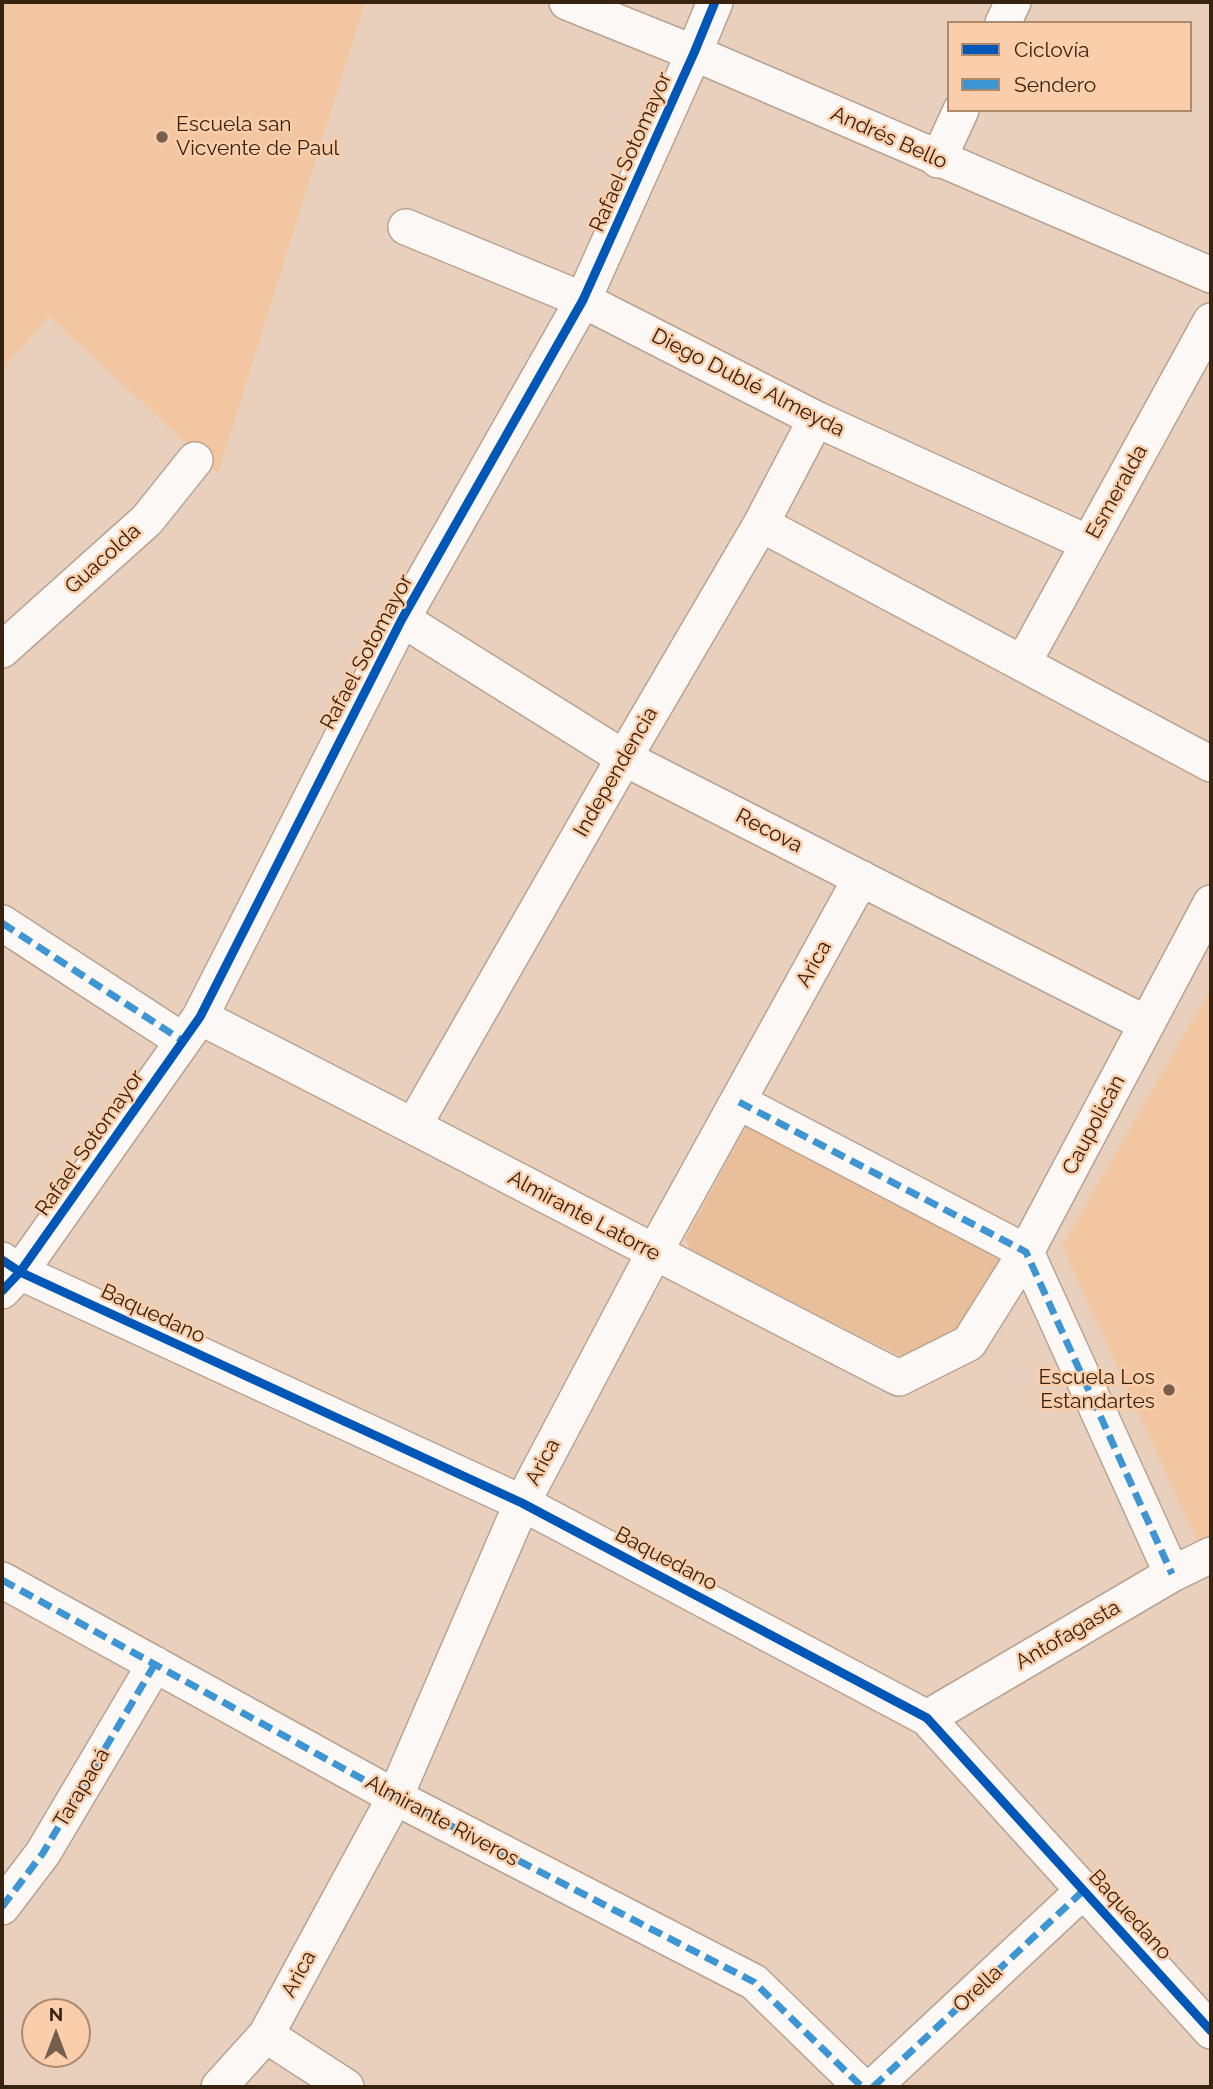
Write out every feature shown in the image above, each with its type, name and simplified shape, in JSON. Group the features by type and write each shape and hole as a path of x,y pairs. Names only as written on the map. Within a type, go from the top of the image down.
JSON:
{"street":[{"name":"Andrés Bello","path":"567,2 694,53 1211,275"},
{"name":"Rafael Sotomayor","path":"8,1274 191,1029 402,619 583,300 715,2"},
{"path":"1004,21 1013,2"},
{"path":"938,159 960,112"},
{"name":"Diego Dublé Almeyda","path":"406,227 583,300 817,419 1088,543"},
{"name":"Esmeralda","path":"1023,663 1211,321"},
{"name":"Independencia","path":"414,1125 761,524 817,419"},
{"name":"Guacolda","path":"2,650 147,520 195,460"},
{"path":"761,524 1211,764"},
{"name":"Recova","path":"402,619 624,758 1147,1024"},
{"name":"Arica","path":"219,2087 266,2035 395,1797 522,1503 654,1253 861,878"},
{"name":"Caupolicán","path":"969,1343 1026,1252 1211,903"},
{"name":"Almirante Latorre","path":"2,923 191,1029 414,1125 654,1253 899,1378 969,1343"},
{"path":"739,1102 1026,1252 1172,1574"},
{"name":"Baquedano","path":"8,1274 522,1503 927,1718 1211,2031"},
{"name":"Antofagasta","path":"927,1718 1172,1574 1211,1555"},
{"name":"Almirante Riveros","path":"2,1580 395,1797 754,1982 862,2087"},
{"name":"Tarapacá","path":"2,1906 43,1853 155,1664"},
{"name":"Orella","path":"873,2087 1084,1891"},
{"path":"266,2035 346,2087"}],"shaded area":[{"name":"Escuela san Vicvente de Paul","path":"2,2 365,2 218,473 49,316 2,370"},
{"name":"Escuela Los Estandartes","path":"1211,988 1211,1534 1197,1541 1062,1246"},
{"path":"751,1117 1003,1252 958,1334 902,1357 691,1251 685,1239"}],"marked path":[{"path":"2,923 183,1041"},
{"path":"739,1102 1026,1252 1172,1574"},
{"path":"2,1580 395,1797 754,1982 862,2087"},
{"path":"2,1907 43,1853 155,1664"},
{"path":"873,2087 1084,1890"}],"cycle path":[{"path":"2,1291 20,1272 200,1017 402,619 583,300 715,2"},
{"path":"2,1260 20,1272 522,1503 927,1718 1211,2031"}],"place":[{"name":"Escuela san Vicvente de Paul","path":"162,137"},
{"name":"Escuela Los Estandartes","path":"1169,1390"}]}
